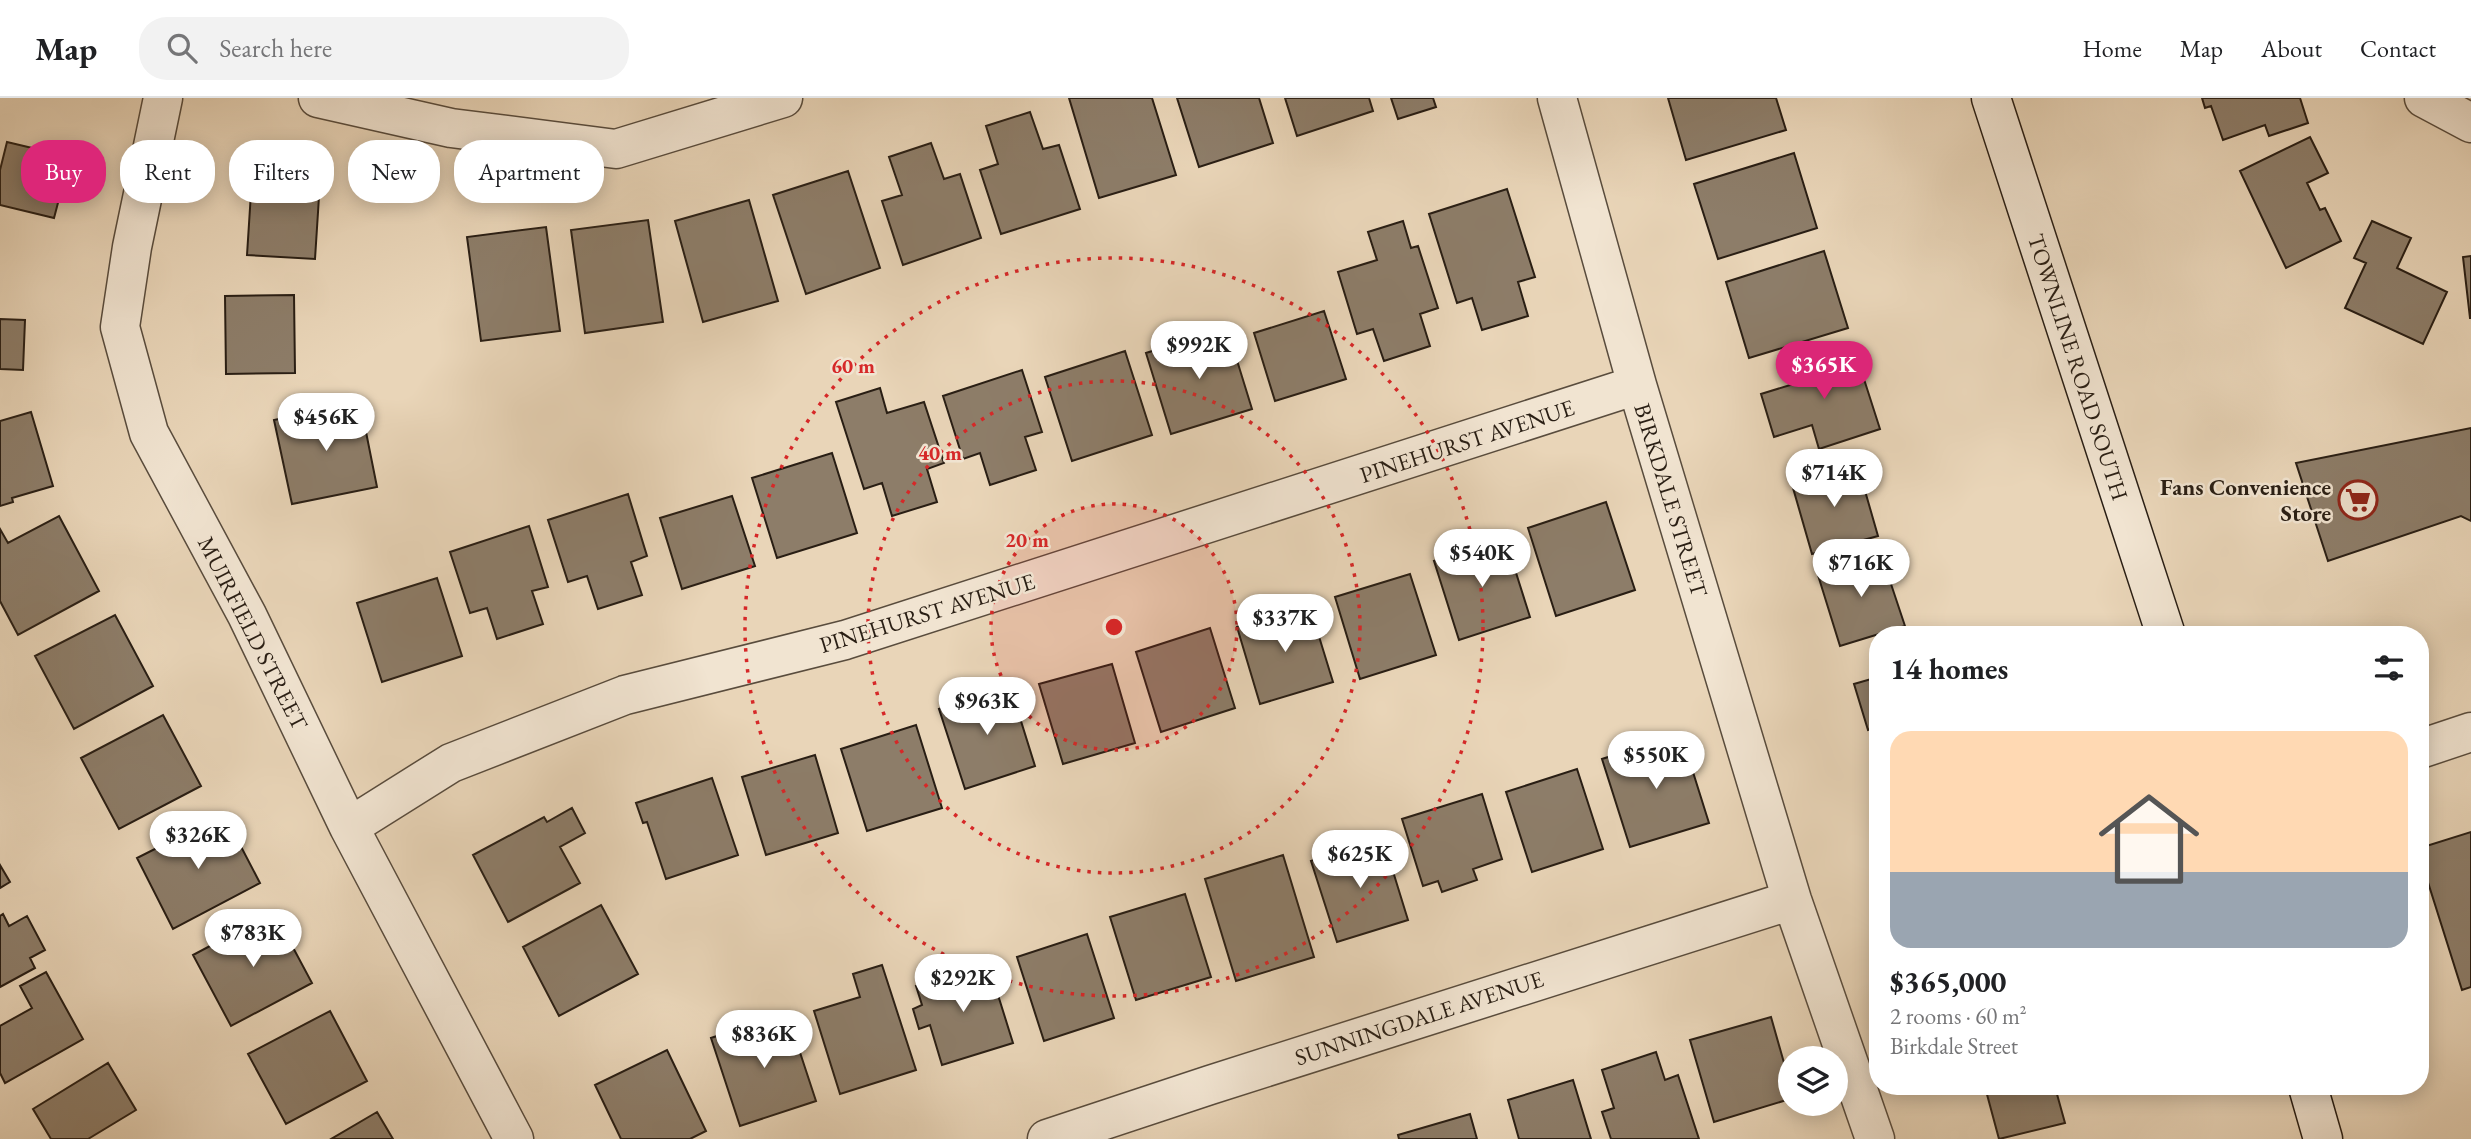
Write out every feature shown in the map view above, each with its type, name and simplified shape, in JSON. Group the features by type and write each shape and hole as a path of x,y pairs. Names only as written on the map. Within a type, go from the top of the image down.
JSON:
{"street":[{"name":"MUIRFIELD STREET","path":"163,98 132,247 120,327 149,433 247,615 349,827 514,1139"},
{"path":"318,98 451,128 616,149 783,98"},
{"name":"BIRKDALE STREET","path":"1557,98 1637,385 1792,900 1875,1139"},
{"name":"TOWNLINE ROAD SOUTH","path":"1991,98 2163,626"},
{"path":"2424,98 2471,123"},
{"name":"PINEHURST AVENUE","path":"349,827 451,763 625,695 845,640 1637,385"},
{"path":"2429,746 2471,732"},
{"name":"SUNNINGDALE AVENUE","path":"1047,1139 1792,900"},
{"path":"2310,1095 2323,1139"}],"building":[{"path":"1069,98 1152,98 1176,175 1099,198"},
{"path":"1177,98 1259,98 1273,143 1199,167"},
{"path":"1285,98 1369,98 1373,111 1297,136"},
{"path":"1391,98 1433,98 1436,107 1398,119"},
{"path":"1668,98 1776,98 1786,130 1686,160"},
{"path":"2202,98 2300,98 2308,123 2269,136 2265,125 2223,140 2211,106 2205,108"},
{"path":"1030,112 1043,149 1059,145 1080,209 1001,234 980,170 998,164 986,126"},
{"path":"2310,137 2328,173 2307,183 2320,210 2325,208 2341,241 2286,268 2240,171"},
{"path":"7,142 21,145 21,203 58,203 54,218 0,205 0,170"},
{"path":"931,143 944,179 960,174 981,238 903,265 882,201 902,195 889,157"},
{"path":"1794,153 1817,228 1718,259 1694,184"},
{"path":"848,171 880,268 806,294 773,195"},
{"path":"1507,189 1535,277 1518,282 1528,316 1482,330 1472,298 1457,303 1429,214"},
{"path":"749,200 778,301 703,322 675,221"},
{"path":"250,203 319,203 315,259 247,255"},
{"path":"648,220 663,322 585,333 571,230"},
{"path":"1403,221 1411,248 1418,246 1438,308 1420,314 1430,346 1384,361 1373,329 1357,334 1338,272 1377,260 1368,232"},
{"path":"2372,221 2411,238 2397,268 2447,292 2423,344 2345,308 2366,263 2354,258"},
{"path":"546,227 560,331 481,341 467,237"},
{"path":"1824,251 1848,328 1749,358 1726,282"},
{"path":"2471,256 2471,318 2470,318 2463,257"},
{"path":"294,295 295,373 226,374 225,296"},
{"path":"1324,311 1346,379 1275,401 1254,333"},
{"path":"0,319 25,320 23,370 0,369"},
{"path":"1227,328 1252,409 1171,434 1146,353"},
{"path":"1854,348 1880,429 1819,449 1812,425 1774,437 1761,394 1800,382 1795,368"},
{"path":"1125,351 1152,435 1072,461 1045,377"},
{"path":"1022,370 1042,432 1025,437 1036,470 990,485 980,453 963,459 943,396"},
{"path":"880,388 887,413 924,402 944,463 927,469 937,502 892,516 882,483 864,489 836,402"},
{"path":"360,402 377,487 292,504 274,420"},
{"path":"31,412 53,486 12,498 13,502 0,506 0,421"},
{"path":"2471,428 2471,521 2461,516 2328,561 2296,463"},
{"path":"832,453 857,533 777,558 752,478"},
{"path":"1857,463 1878,536 1812,554 1791,481"},
{"path":"628,494 647,556 631,562 642,595 598,609 587,576 568,582 548,520"},
{"path":"732,496 755,566 682,589 660,518"},
{"path":"1606,502 1635,590 1556,616 1528,528"},
{"path":"59,516 99,591 18,635 0,601 0,529 8,543"},
{"path":"529,526 548,587 532,591 543,624 497,639 487,608 470,613 450,552"},
{"path":"1505,538 1530,617 1459,640 1434,561"},
{"path":"1880,551 1905,626 1869,626 1869,637 1840,646 1817,572"},
{"path":"1410,574 1436,655 1360,679 1335,597"},
{"path":"437,578 462,656 382,682 357,603"},
{"path":"1309,604 1333,682 1260,704 1237,627"},
{"path":"115,615 153,686 74,729 35,656"},
{"path":"1210,628 1235,708 1161,732 1136,652"},
{"path":"1112,664 1135,743 1063,764 1039,684"},
{"path":"1869,680 1869,730 1868,730 1854,684"},
{"path":"1010,686 1035,766 965,789 939,709"},
{"path":"163,715 201,786 119,829 81,758"},
{"path":"916,725 942,808 867,831 841,749"},
{"path":"1681,734 1709,823 1630,847 1602,759"},
{"path":"815,755 838,833 766,855 742,777"},
{"path":"1577,769 1603,849 1532,872 1506,792"},
{"path":"712,778 738,855 666,879 647,822 643,823 636,803"},
{"path":"1482,794 1502,859 1473,869 1477,880 1442,892 1438,881 1423,886 1402,819"},
{"path":"572,808 585,833 560,847 580,883 508,922 473,855 544,817 547,822"},
{"path":"224,814 260,883 173,929 137,858"},
{"path":"2471,832 2471,987 2462,990 2429,886 2429,845"},
{"path":"1383,839 1408,920 1337,942 1311,861"},
{"path":"1283,855 1314,957 1236,981 1205,879"},
{"path":"0,865 10,882 0,888"},
{"path":"1185,894 1211,977 1136,1000 1110,917"},
{"path":"601,905 638,974 559,1016 523,947"},
{"path":"274,912 312,983 231,1026 193,955"},
{"path":"3,914 9,926 27,916 45,950 30,958 35,968 0,987 0,916"},
{"path":"1087,934 1114,1018 1044,1041 1017,957"},
{"path":"988,963 1013,1043 942,1065 930,1025 919,1029 913,1009 922,1005 916,986"},
{"path":"882,965 916,1070 840,1094 814,1011 860,997 853,974"},
{"path":"46,972 83,1039 5,1083 0,1073 0,1026 32,1008 20,986"},
{"path":"330,1011 367,1081 286,1124 248,1054"},
{"path":"787,1013 816,1101 740,1126 711,1038"},
{"path":"1771,1017 1779,1046 1778,1103 1714,1122 1690,1040"},
{"path":"667,1050 706,1131 690,1139 621,1139 595,1085"},
{"path":"1656,1052 1665,1080 1678,1075 1699,1139 1611,1139 1602,1112 1614,1108 1602,1070"},
{"path":"108,1063 136,1110 88,1139 51,1139 33,1109"},
{"path":"1573,1080 1591,1139 1519,1139 1508,1100"},
{"path":"1987,1095 2057,1095 2065,1123 1999,1139"},
{"path":"377,1112 393,1139 331,1139"},
{"path":"1470,1114 1477,1139 1399,1139 1398,1135"}],"place":[{"name":"Fans Convenience Store","path":"2358,500"}]}
